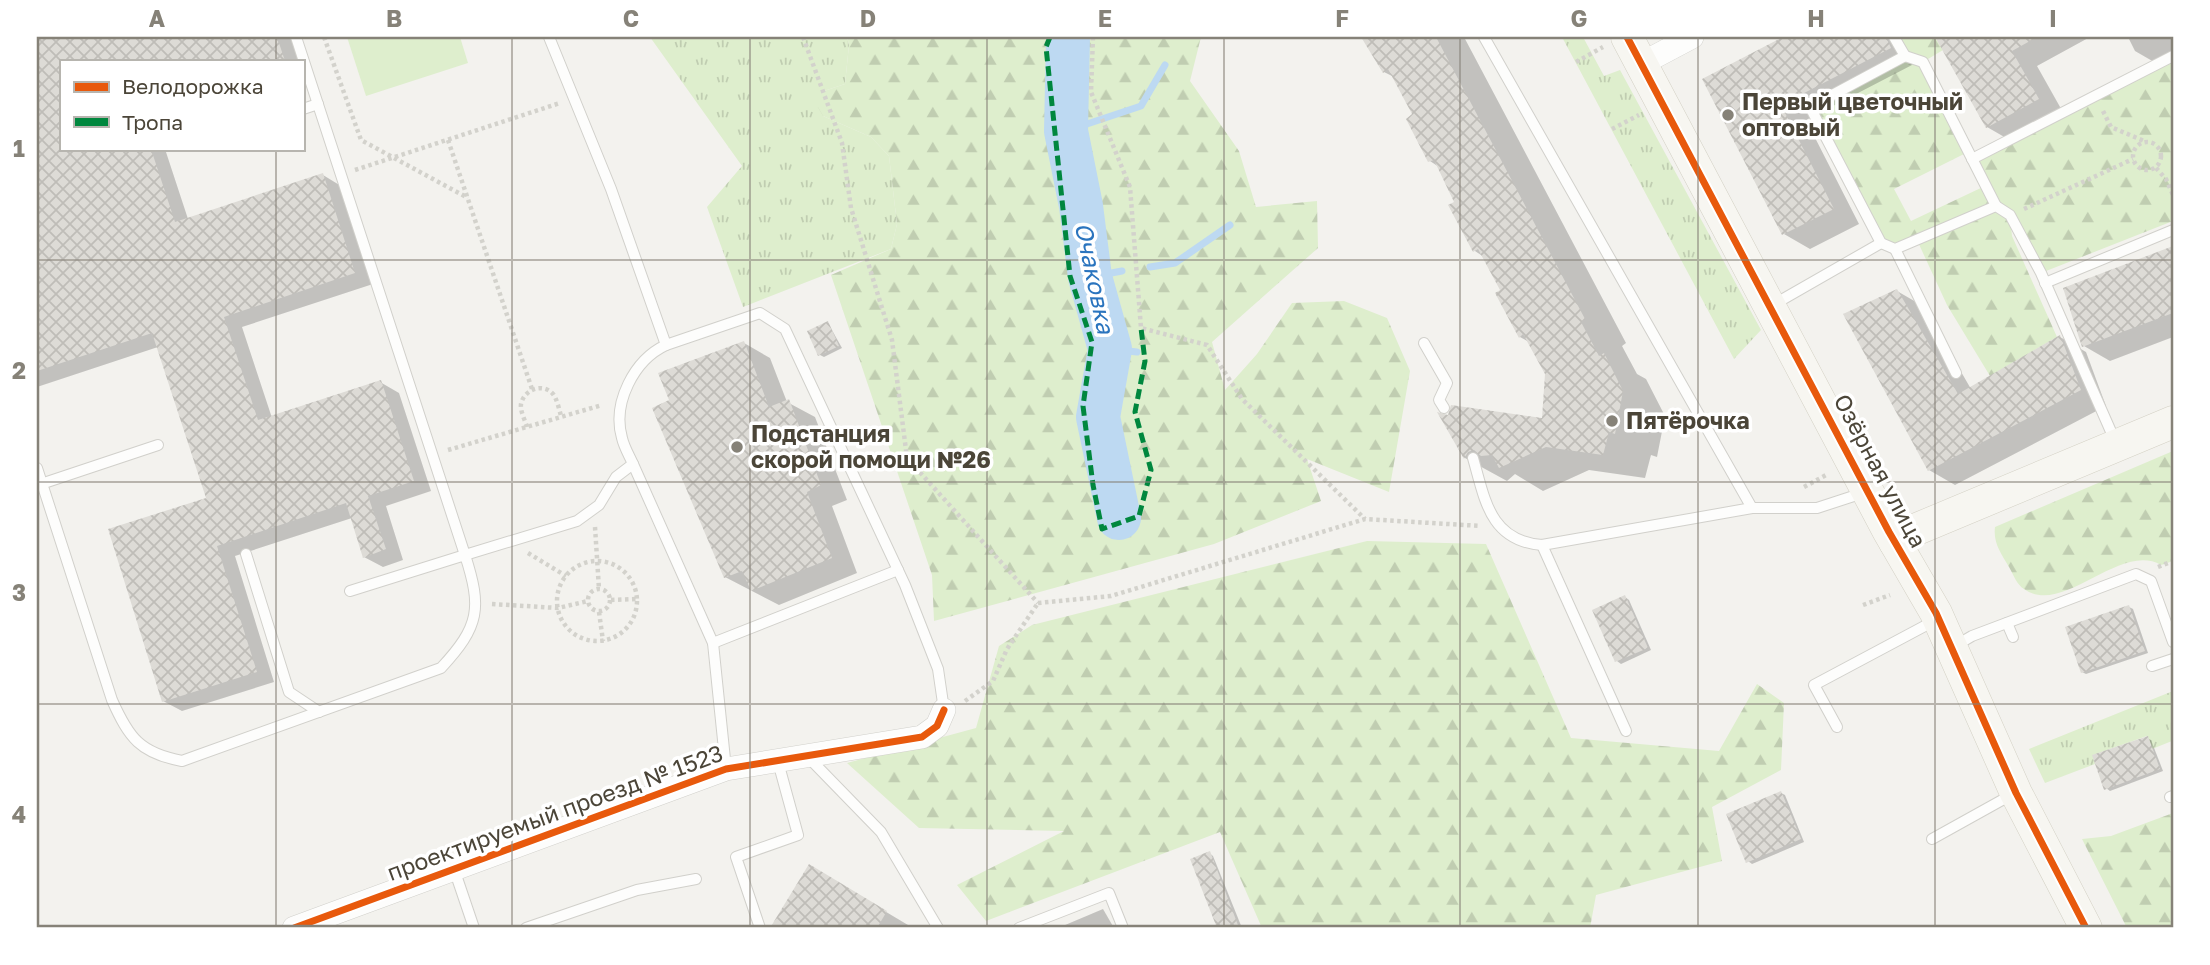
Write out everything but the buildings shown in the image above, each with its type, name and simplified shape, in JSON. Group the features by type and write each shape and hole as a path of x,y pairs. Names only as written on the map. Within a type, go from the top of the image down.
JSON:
{"street":[{"path":"1624,49 1692,37"},
{"name":"Озёрная улица","path":"1624,49 1770,306 1938,618 2015,793 2086,928"},
{"path":"1895,542 1929,524 2173,422"},
{"name":"проектируемый проезд № 1523","path":"294,928 317,924 454,869 726,769 809,758 922,737 937,726 944,710"}],"lane":[{"path":"296,37 304,60"},
{"path":"549,37 611,189 666,345"},
{"path":"1483,37 1752,508"},
{"path":"1894,37 1905,56 1923,62 1996,206 2010,215 2045,283 2117,445"},
{"path":"1905,56 1810,107 1881,243 1895,249 1956,373"},
{"path":"1972,159 2173,56"},
{"path":"37,468 40,485 112,700 123,724 137,744 159,757 181,761 441,668 465,639 477,604 466,555 304,61"},
{"path":"304,108 318,104"},
{"path":"1895,249 1996,206"},
{"path":"2045,283 2173,230"},
{"path":"1770,306 1881,243"},
{"path":"726,769 713,643 621,437 620,408 637,368 652,352 760,313 785,329 898,570 938,669 944,710"},
{"path":"1424,343 1447,383 1439,400 1444,408"},
{"path":"40,485 158,445"},
{"path":"1473,457 1484,496 1499,527 1509,537 1524,543 1542,544 1752,508 1817,508 1870,491"},
{"path":"349,591 577,521 593,508 616,477 633,464"},
{"path":"1542,544 1626,732"},
{"path":"246,554 289,692 319,712"},
{"path":"713,643 898,570"},
{"path":"1952,647 2136,574 2151,581 2173,640"},
{"path":"1837,727 1814,685 1938,618"},
{"path":"2007,623 2013,637"},
{"path":"2152,666 2173,659"},
{"path":"809,758 881,832 938,928"},
{"path":"760,928 736,857 798,835 778,762"},
{"path":"1932,839 2015,793"},
{"path":"454,869 474,928"},
{"path":"526,928 637,890 696,879"},
{"path":"1019,928 1109,894 1123,928"}],"path":[{"path":"324,37 361,140 468,199"},
{"path":"803,37 842,143 851,208 892,340 907,458 1038,603"},
{"path":"1093,37 1091,92 1130,187 1141,328 1207,345 1242,399 1366,519"},
{"path":"1576,62 1624,49"},
{"path":"2096,96 2111,127 2154,143 2161,152 2161,161 2156,168 2147,171 2133,159 2132,152 2145,141"},
{"path":"341,174 574,99"},
{"path":"1612,129 1642,114"},
{"path":"448,140 533,389"},
{"path":"2010,215 2133,159"},
{"path":"2156,168 2166,179 2173,195"},
{"path":"527,426 520,407 524,395 533,389 544,389 553,394 561,416"},
{"path":"603,412 604,397"},
{"path":"433,454 602,405"},
{"path":"447,450 451,463"},
{"path":"1804,487 1829,474"},
{"path":"593,508 599,589"},
{"path":"1038,603 1111,596 1366,519 1499,527"},
{"path":"509,542 566,576"},
{"path":"597,561 621,567 636,587 638,599 636,611 624,631 603,641 593,641 573,634 561,618 558,608 560,585 566,576 574,567 597,561"},
{"path":"599,589 609,594 611,600 610,606 600,612 594,611 588,601 593,590 599,589"},
{"path":"1863,605 1890,595"},
{"path":"611,600 638,599"},
{"path":"477,604 558,608 588,601"},
{"path":"944,710 967,700 993,681 1007,649 1038,603"},
{"path":"600,612 603,641"}],"green space":[{"path":"347,37 460,37 468,63 366,96"},
{"path":"650,37 847,37 849,45 845,84 821,92 823,116 871,137 889,156 897,224 891,249 743,307 707,207 742,166"},
{"path":"847,37 1201,37 1190,81 1239,151 1256,207 1317,201 1318,248 1212,342 1225,390 1257,354 1292,303 1344,301 1387,318 1410,371 1389,492 1307,459 1321,501 1214,544 934,621 932,575 831,275 891,249 897,224 889,156 871,137 823,116 816,104 821,92 845,84 849,45"},
{"path":"1562,37 1583,37 1604,76 1620,70 1761,330 1734,359"},
{"path":"1894,37 1935,37 1943,50 1923,62 1968,152 1894,189 1911,221 1985,186 1972,159 2173,56 2173,221 2041,273 2010,217 2012,236 2057,337 1990,376 1947,305 1917,240 1895,249 1881,243 1810,107 1904,56"},
{"path":"2173,451 2173,561 2161,565 2145,560 2128,563 2056,594 2039,595 2019,585 1998,548 1995,527"},
{"path":"1367,541 1486,544 1571,738 1719,751 1757,684 1784,703 1781,770 1712,807 1722,861 1596,895 1590,928 1262,928 1220,832 986,921 957,885 1064,831 919,828 847,763 976,728 999,646 1032,625"},
{"path":"2173,691 2173,743 2172,741 2152,749 2147,736 2093,755 2095,764 2045,783 2029,749"},
{"path":"2173,813 2173,928 2127,928 2082,839 2111,836"}],"waterway":[{"name":"Очаковка","path":"1068,37 1066,131 1081,206 1090,277 1110,349 1098,417 1119,518"},
{"path":"1066,131 1141,106 1165,65"},
{"path":"1150,267 1175,263 1230,225"},
{"path":"1090,277 1122,271"},
{"path":"1110,349 1137,352"}],"marked path":[{"path":"1050,37 1046,47 1070,276 1092,342 1083,406 1093,485 1102,529 1139,516 1151,470 1135,412 1145,361 1141,328"}],"cycle path":[{"path":"1627,37 1889,532 1936,613 2016,793 2086,928"},
{"path":"294,928 726,769 922,737 937,726 944,710"}],"place":[{"name":"Первый цветочный оптовый","path":"1728,115"},
{"name":"Пятёрочка","path":"1612,421"},
{"name":"Подстанция скорой помощи №26","path":"737,447"}]}
